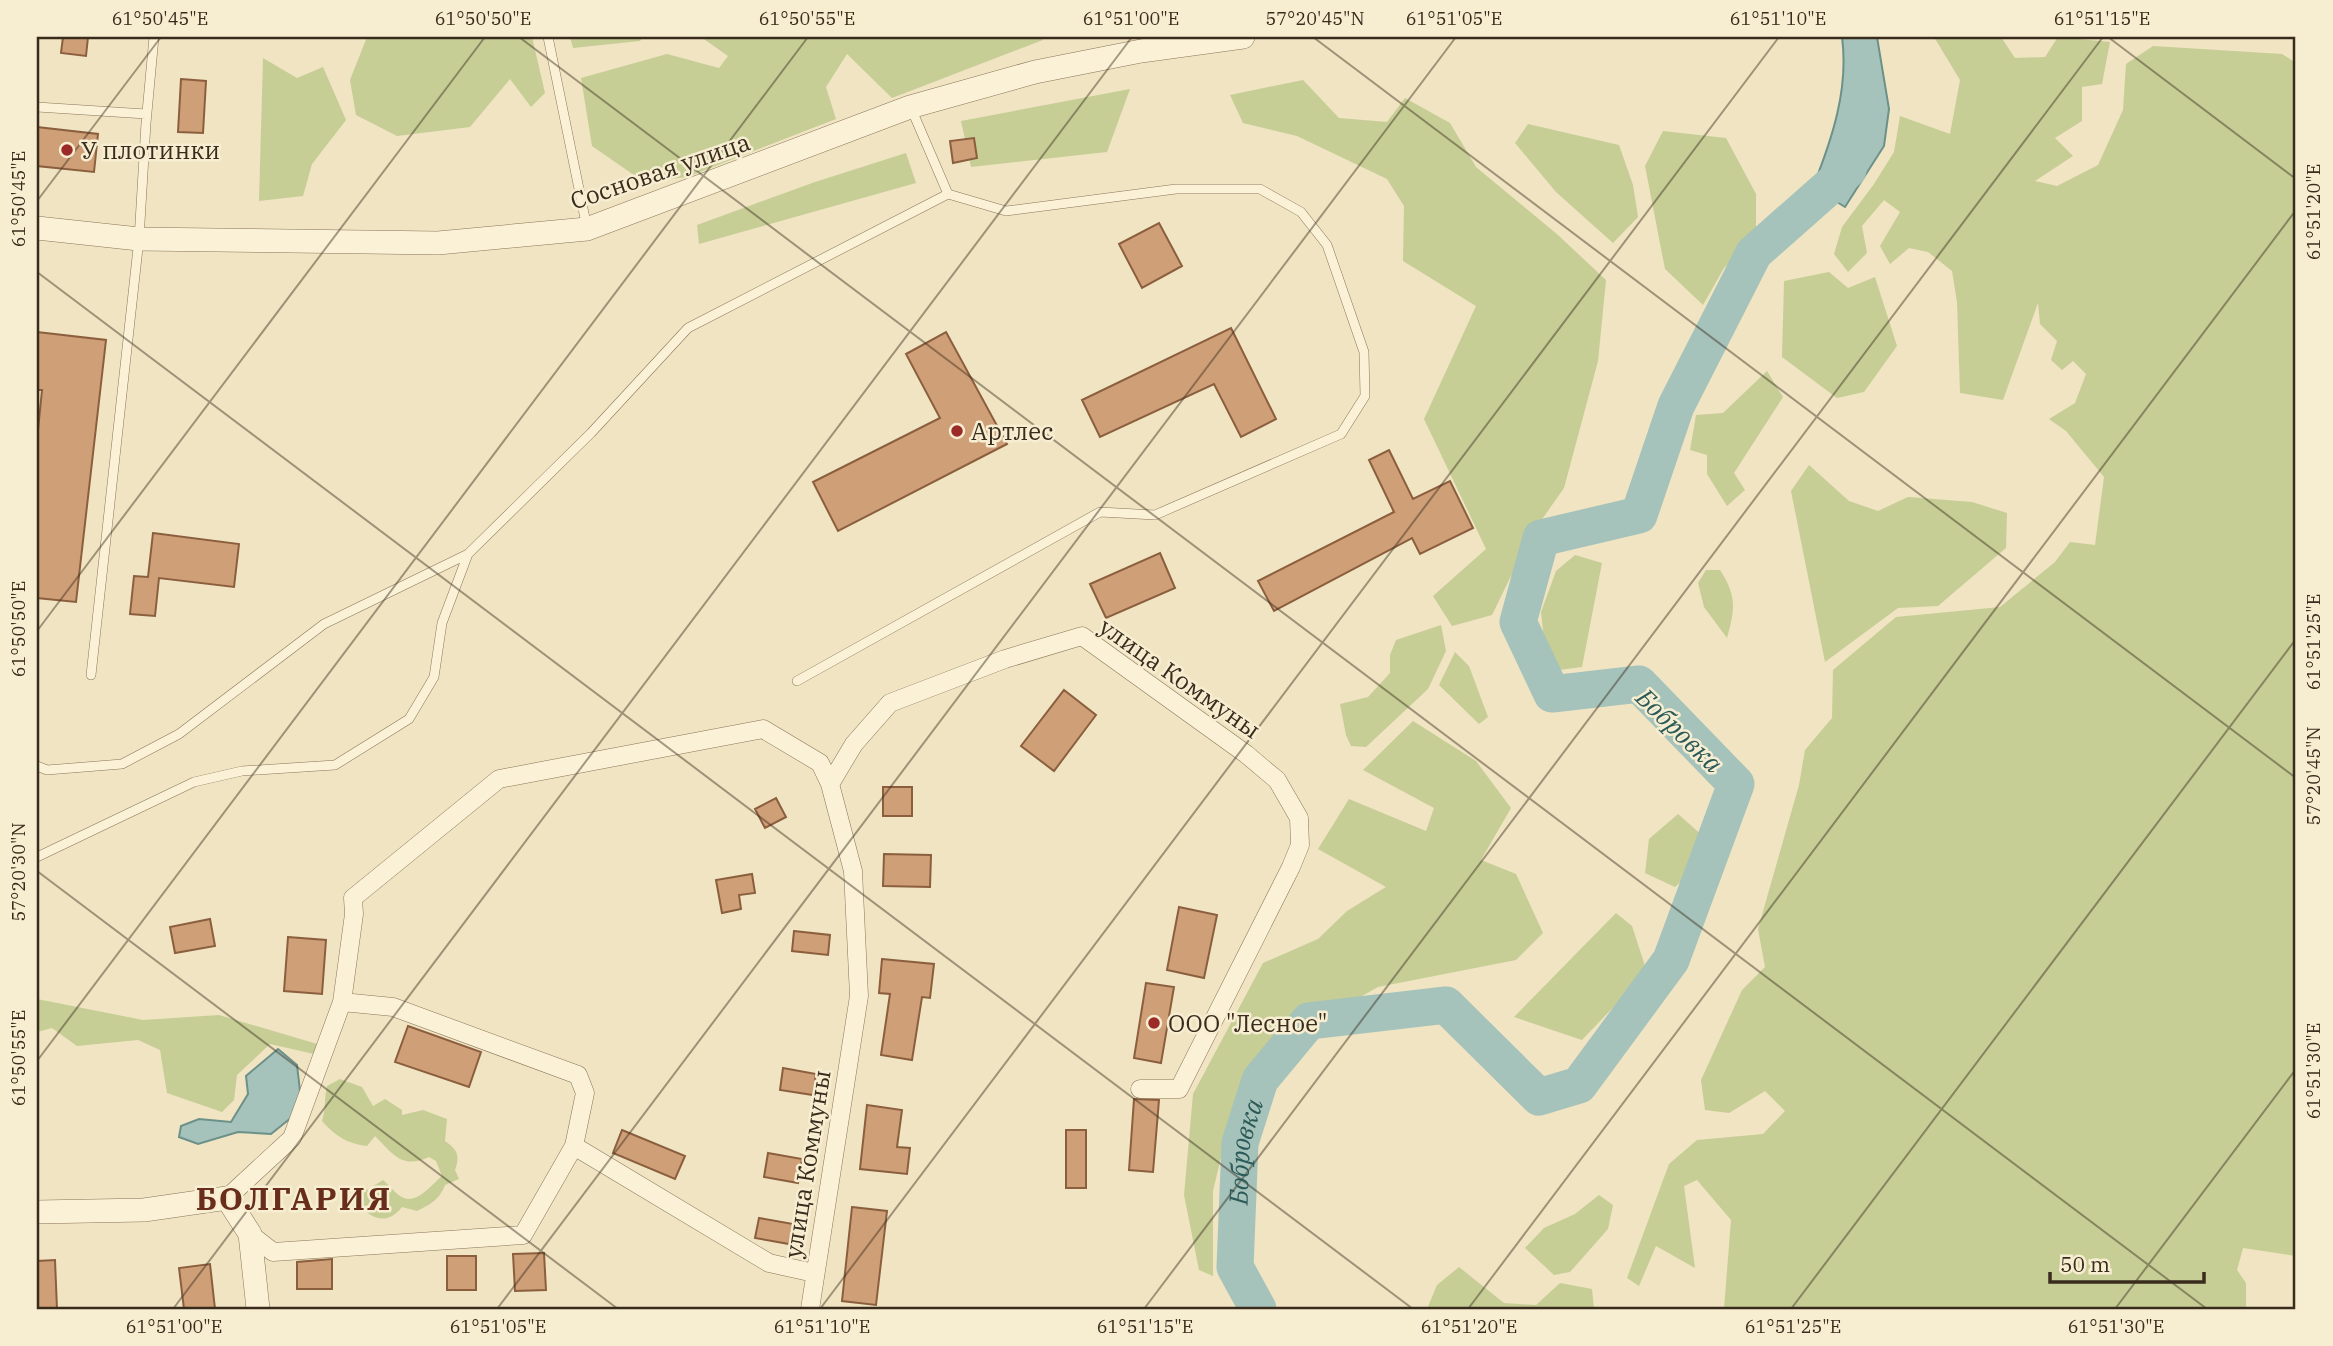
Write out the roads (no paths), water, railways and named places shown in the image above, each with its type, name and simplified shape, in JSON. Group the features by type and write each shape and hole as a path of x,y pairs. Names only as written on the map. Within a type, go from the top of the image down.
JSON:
{"street":[{"name":"Сосновая улица","path":"37,228 139,239 438,243 587,229 910,107 1035,72 1141,51 1242,37"},
{"name":"улица Коммуны","path":"810,1309 859,996 853,870 830,784 854,744 890,703 1005,659 1082,636 1246,754 1277,780 1299,818 1300,845 1291,867 1179,1089 1140,1089"},
{"path":"37,1212 144,1210 227,1198 292,1138 342,1002 354,914 353,898 499,779 763,729 820,763 830,784"},
{"path":"227,1198 250,1234 273,1252 523,1234 574,1146 585,1093 578,1075 393,1007 342,1002"},
{"path":"574,1146 769,1263 814,1273"},
{"path":"250,1234 258,1309"}],"lane":[{"path":"90,675 139,239 146,114 154,37"},
{"path":"548,37 587,229"},
{"path":"37,107 146,114"},
{"path":"910,107 948,194"},
{"path":"37,766 47,770 122,764 178,734 324,624 468,554 590,433 688,328 948,194 1006,211 1176,188 1260,188 1301,212 1327,245 1364,352 1365,396 1341,434 1155,515 1100,512 797,681"},
{"path":"37,858 194,782 242,772 335,765 409,719 434,677 442,623 468,554"}],"water":[{"path":"1842,37 1877,37 1889,109 1884,146 1845,207 1813,187 1827,151 1841,95 1844,56"},
{"path":"278,1049 297,1065 300,1091 297,1113 271,1134 238,1132 198,1144 179,1137 181,1126 199,1119 231,1122 248,1094 246,1076"}],"waterway":[{"name":"Бобровка","path":"1258,1309 1235,1267 1240,1143 1260,1080 1309,1021 1446,1005 1539,1097 1579,1085 1671,960 1736,784 1639,684 1552,694 1518,622 1541,538 1639,515 1676,406 1754,253 1848,170 1850,156"}],"place":[{"name":"У плотинки","path":"67,150"},
{"name":"Артлес","path":"957,431"},
{"name":"ООО \"Лесное\"","path":"1154,1023"}],"district":[{"name":"БОЛГАРИЯ","path":"294,1198"}]}
